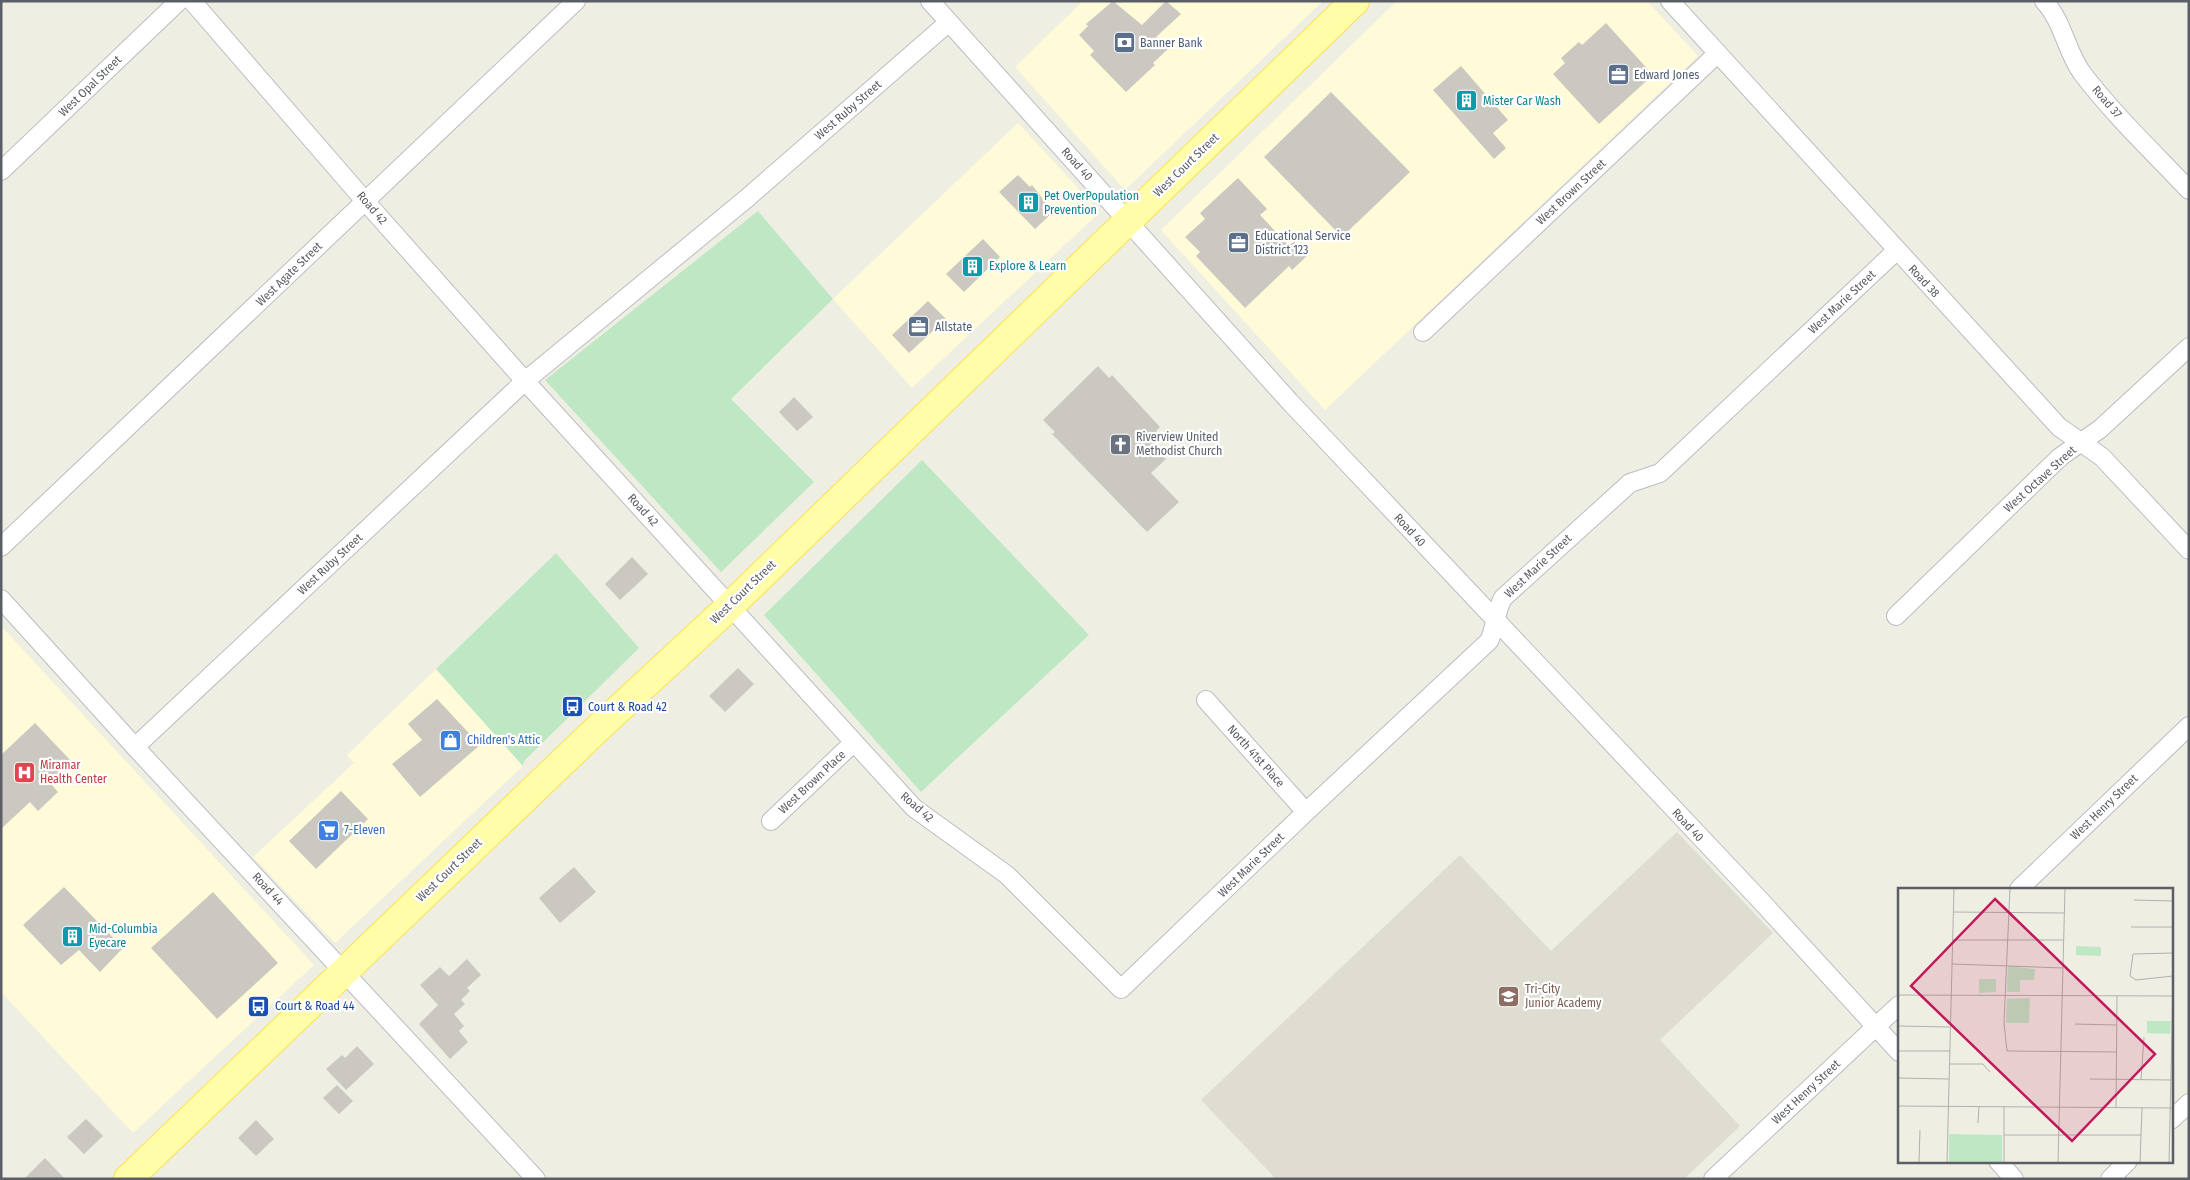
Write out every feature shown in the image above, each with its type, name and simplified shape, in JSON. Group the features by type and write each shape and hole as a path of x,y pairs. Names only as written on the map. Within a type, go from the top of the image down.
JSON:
{"main road":[{"name":"West Court Street","path":"128,1179 588,737 730,606 1355,1"}],"street":[{"name":"West Opal Street","path":"1,171 179,1"},
{"name":"Road 42","path":"192,1 365,201 525,381 914,808 1007,875 1121,989"},
{"name":"West Agate Street","path":"1,547 576,1"},
{"name":"Road 40","path":"930,1 1290,402 1898,1051"},
{"name":"Road 38","path":"1670,1 1896,251 2059,427 2102,457 2189,550"},
{"name":"Road 37","path":"2044,1 2060,26 2081,70 2105,101 2189,190"},
{"name":"West Ruby Street","path":"135,747 525,381 746,199 949,22"},
{"name":"West Brown Street","path":"1423,332 1718,53"},
{"name":"West Marie Street","path":"1121,989 1489,641 1494,632 1497,609 1503,598 1630,483 1660,473 1896,251"},
{"name":"West Octave Street","path":"1896,616 2060,457 2100,429 2189,347"},
{"name":"Road 44","path":"1,598 135,747 536,1179"},
{"name":"North 41st Place","path":"1206,700 1306,812"},
{"name":"West Henry Street","path":"2020,888 2189,726"},
{"name":"West Brown Place","path":"771,820 853,743"},
{"name":"West Henry Street","path":"1713,1179 1898,1006"},
{"path":"2172,1119 2189,1103"},
{"path":"1999,1162 2014,1179"},
{"path":"2110,1179 2127,1162"}],"shaded area":[{"path":"1083,1 1323,1 1125,190 1015,67"},
{"path":"1397,1 1647,1 1698,56 1325,410 1161,230"},
{"path":"1018,123 1100,212 912,388 833,299"},
{"path":"1,626 314,965 133,1133 1,992"},
{"path":"436,669 523,766 335,943 253,857 354,763 347,755"},
{"name":"Tri-City Junior Academy","path":"1677,832 1773,933 1660,1040 1740,1126 1684,1179 1276,1179 1201,1100 1460,855 1551,951"}],"green space":[{"path":"758,211 833,299 731,399 814,482 721,572 545,380"},
{"path":"922,460 1089,635 921,792 764,615"},
{"path":"556,553 639,648 524,761 523,766 436,669"}],"building":[{"name":"Banner Bank","path":"1113,1 1142,25 1166,1 1181,14 1156,37 1168,49 1153,63 1155,65 1126,92 1090,55 1094,51 1079,35 1088,26 1086,24"},
{"path":"1606,23 1653,75 1599,124 1553,74 1565,63 1561,58 1579,42 1582,45"},
{"name":"Mister Car Wash","path":"1461,66 1508,120 1493,133 1506,148 1494,159 1433,90"},
{"path":"1331,92 1410,172 1342,237 1264,157"},
{"name":"Pet OverPopulation Prevention","path":"1018,175 1030,187 1032,185 1053,212 1035,229 999,192"},
{"name":"Educational Service District 123","path":"1238,178 1267,209 1260,215 1289,246 1294,241 1308,255 1292,270 1289,266 1245,308 1196,256 1200,252 1185,237 1205,219 1200,213"},
{"name":"Explore & Learn","path":"983,239 1000,257 964,292 946,274"},
{"name":"Allstate","path":"928,301 946,319 909,353 892,335"},
{"path":"1098,366 1109,378 1112,375 1160,427 1156,431 1159,434 1150,442 1166,459 1151,473 1179,502 1147,532 1052,434 1055,432 1043,420"},
{"path":"794,397 813,417 797,431 779,412"},
{"path":"632,557 648,574 620,600 605,584"},
{"path":"738,668 754,684 725,712 709,696"},
{"path":"437,699 480,745 420,797 392,764 422,740 408,724"},
{"path":"35,723 72,762 50,783 58,792 38,811 30,802 1,829 1,755"},
{"name":"7-Eleven","path":"341,791 368,819 316,869 289,841"},
{"path":"574,867 596,892 560,923 539,898"},
{"name":"Mid-Columbia Eyecare","path":"64,887 123,948 100,972 79,950 61,965 23,925"},
{"path":"213,892 278,963 217,1019 151,948"},
{"path":"467,959 481,975 467,988 470,991 461,1000 465,1004 454,1014 464,1026 459,1031 468,1042 450,1059 419,1024 438,1005 420,985 440,967 449,976"},
{"path":"357,1046 374,1064 346,1090 326,1069 342,1055 345,1058"},
{"path":"337,1085 353,1101 339,1114 323,1098"},
{"path":"86,1119 103,1136 84,1154 67,1137"},
{"path":"256,1120 274,1139 256,1156 238,1138"},
{"path":"45,1158 65,1179 24,1179"}],"place":[{"name":"Banner Bank","path":"1124,43"},
{"name":"Edward Jones","path":"1618,75"},
{"name":"Mister Car Wash","path":"1467,101"},
{"name":"Pet OverPopulation Prevention","path":"1028,203"},
{"name":"Educational Service District 123","path":"1239,243"},
{"name":"Explore & Learn","path":"973,266"},
{"name":"Allstate","path":"919,327"},
{"name":"Riverview United Methodist Church","path":"1120,444"},
{"name":"Court & Road 42","path":"572,707"},
{"name":"Children's Attic","path":"451,740"},
{"name":"Miramar Health Center","path":"24,772"},
{"name":"7-Eleven","path":"328,830"},
{"name":"Mid-Columbia Eyecare","path":"73,936"},
{"name":"Tri-City Junior Academy","path":"1509,996"},
{"name":"Court & Road 44","path":"259,1006"}]}
